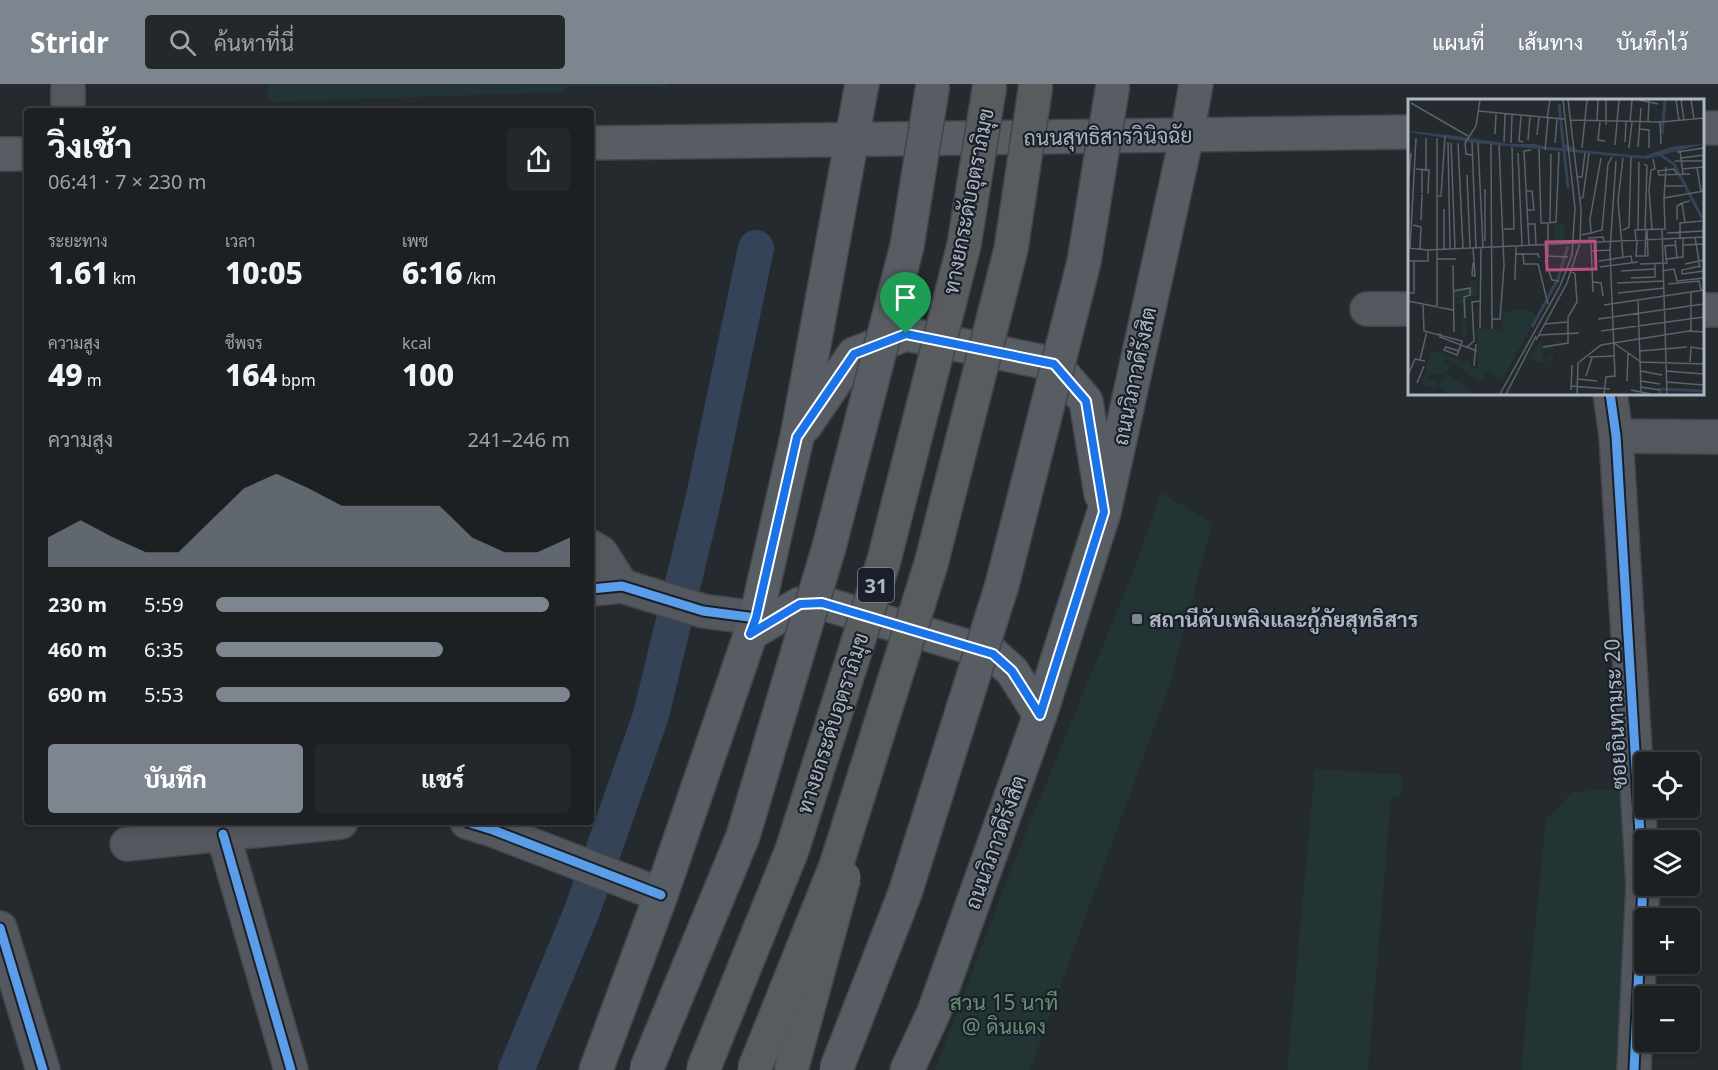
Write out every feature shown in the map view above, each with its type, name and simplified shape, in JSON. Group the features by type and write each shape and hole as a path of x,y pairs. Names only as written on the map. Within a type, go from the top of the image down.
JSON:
{"highway":[{"name":"ทางยกระดับอุตราภิมุข","path":"703,1070 792,850 884,560 964,245 990,84"},
{"name":"31","path":"717,1070 802,859 897,566 975,254 1002,84"},
{"name":"31","path":"754,1070 836,866 931,564 1011,249 1036,84"},
{"path":"791,1070 845,873 943,573 1023,261 1050,84"}],"main road":[{"path":"596,1070 661,895 753,626 797,437 862,84"},
{"path":"646,1070 743,836 829,547 907,246 933,84"},
{"path":"836,1070 905,893 1002,585 1084,262 1113,84"},
{"name":"ถนนวิภาวดีรังสิต","path":"907,1070 934,1012 1040,715 1104,512 1187,135 1196,84"},
{"name":"ถนนสุทธิสารวินิจฉัย","path":"594,143 1408,132"},
{"path":"0,154 24,154"},
{"path":"797,437 854,354 906,334 1054,364 1086,401 1104,512"},
{"path":"753,626 800,604 822,603 993,654 1012,671 1040,715"}],"street":[{"path":"68,84 68,108"},
{"path":"1367,309 1408,309"},
{"name":"ซอยอินทามระ 20","path":"1610,394 1616,436 1643,885 1634,1070"},
{"path":"1616,436 1718,437"},
{"path":"594,549 601,553 606,587 662,598 753,626"},
{"path":"127,844 312,825"},
{"path":"475,825 661,895"},
{"path":"224,834 291,1070"},
{"path":"0,928 43,1070"}],"green space":[{"path":"268,84 668,84 668,87 572,86 560,92 268,102"},
{"name":"สวน 15 นาที @ ดินแดง","path":"1161,493 1212,523 1171,681 1030,1070 935,1070 1013,864 1133,572"},
{"path":"1315,769 1403,775 1401,797 1391,797 1368,1070 1287,1070"},
{"path":"1621,789 1627,900 1617,1070 1521,1070 1546,819 1572,792"}],"waterway":[{"path":"516,1070 582,911 651,715 703,501 756,248"}],"cycle path":[{"path":"1610,394 1616,436 1643,884 1634,1070"},
{"path":"594,589 622,586 703,611 756,618"},
{"path":"477,825 661,895"},
{"path":"223,834 291,1070"},
{"path":"0,928 43,1070"}],"place":[{"name":"สถานีดับเพลิงและกู้ภัยสุทธิสาร","path":"1137,619"}],"route":[{"path":"906,334 1054,364 1086,401 1104,512 1040,715 1012,671 993,654 822,603 800,604 750,634 756,618 797,437 854,354 906,334"}]}
